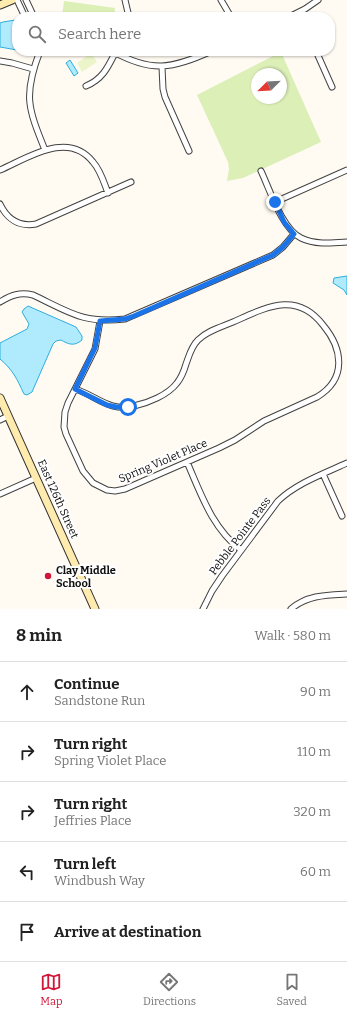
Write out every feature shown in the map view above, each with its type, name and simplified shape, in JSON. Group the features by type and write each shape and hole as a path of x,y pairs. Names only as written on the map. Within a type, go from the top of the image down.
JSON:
{"street":[{"path":"0,5 12,0"},
{"path":"17,0 23,12"},
{"path":"26,0 32,12"},
{"path":"125,0 127,12"},
{"path":"221,0 228,12"},
{"path":"303,12 318,0"},
{"path":"38,56 33,69 29,87 29,101 33,119 45,150"},
{"path":"86,86 101,77 112,56"},
{"path":"122,56 136,63 162,67 182,64 200,56"},
{"path":"318,56 332,87"},
{"path":"0,61 33,69"},
{"path":"162,67 163,88 189,150"},
{"path":"0,170 45,150 63,147 74,148 82,152 97,167 108,193"},
{"path":"275,202 347,170"},
{"path":"261,171 284,222 294,234 302,239 315,242 347,242"},
{"path":"0,204 6,214 13,221 24,225 31,225 39,223 131,182"},
{"path":"0,302 12,295 27,294 33,295 80,317 100,321 125,319 273,255 283,247 294,234"},
{"name":"Spring Violet Place","path":"75,389 107,405 116,407 128,407 144,403 166,393 177,384 194,345 203,336 272,306 284,304 297,307 314,314 326,328 338,349 339,368 337,377 323,393 264,421 235,440 125,489 115,491 107,490 93,484 83,471 64,427 65,412 68,403 95,348 100,321"},
{"name":"East 126th Street","path":"0,398 95,609"},
{"path":"0,420 8,416"},
{"path":"187,462 214,521 228,539 241,550"},
{"name":"Pebble Pointe Pass","path":"203,609 212,591 278,501 294,489 347,463"},
{"path":"323,474 342,516"},
{"path":"0,494 36,478"},
{"path":"291,609 315,596 347,594"}],"green space":[{"path":"64,1 115,8 115,12 63,12"},
{"path":"87,56 93,56 97,62 82,72 77,63"},
{"path":"273,56 283,56 321,142 243,178 227,181 229,169 228,162 197,95"}],"water":[{"path":"12,20 12,49 0,47 0,23"},
{"path":"70,60 78,73 74,76 66,63"},
{"path":"347,276 347,295 344,290 333,283 334,278"},
{"path":"28,306 76,327 82,336 82,340 76,344 69,344 61,340 56,341 53,344 32,392 27,395 24,394 17,379 0,359 0,343 27,329 29,324 22,312"}],"place":[{"name":"Clay Middle School","path":"48,576"}],"route":[{"path":"128,407 107,405 75,389 95,348 100,321 125,319 134,316 273,255 283,247 294,234 284,222 275,202"}]}
